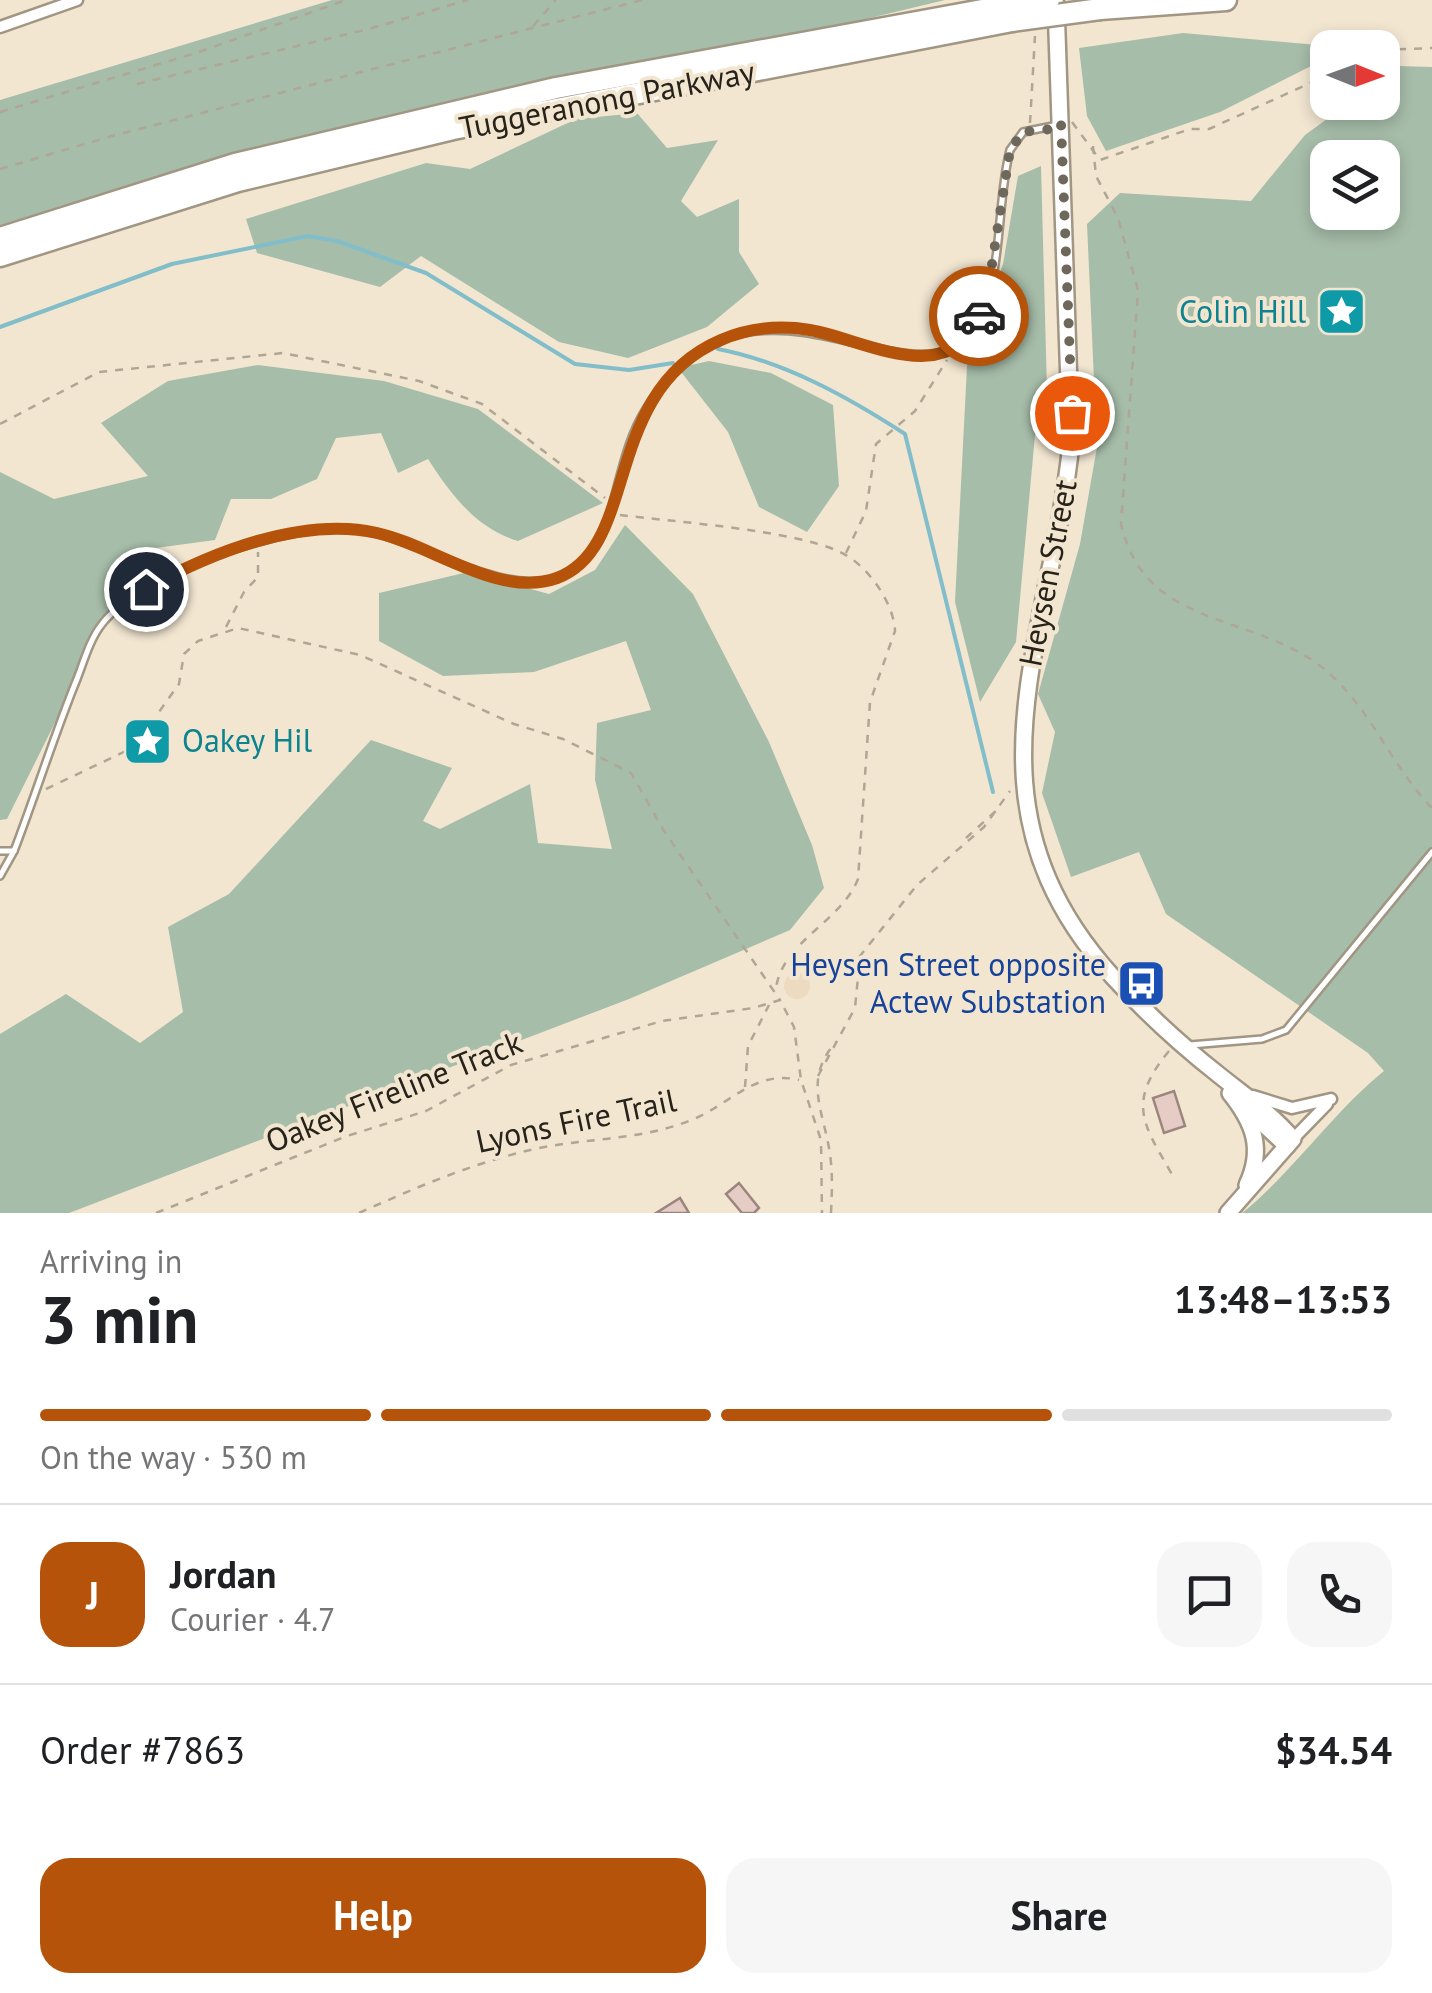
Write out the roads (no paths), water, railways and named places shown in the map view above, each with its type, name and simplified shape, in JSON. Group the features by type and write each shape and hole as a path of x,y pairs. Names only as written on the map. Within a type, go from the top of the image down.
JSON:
{"highway":[{"name":"Tuggeranong Parkway","path":"0,256 238,182 452,129 1011,13 1053,0"},
{"name":"Tuggeranong Parkway","path":"0,238 235,164 556,88 1011,13 1226,0"}],"main road":[{"name":"Heysen Street","path":"1053,0 1061,123 1071,444 1063,512 1029,663 1021,734 1022,782 1048,878 1062,909 1112,976 1290,1142"},
{"path":"1230,1211 1250,1180 1257,1147 1237,1092"},
{"path":"1230,1211 1290,1142"}],"street":[{"path":"0,28 77,0"},
{"path":"1237,1092 1292,1108 1332,1098 1290,1142"}],"lane":[{"path":"0,876 14,851 69,699 103,622 127,600 164,578 254,545 317,529 354,528 419,546 500,578 536,583 566,574 589,558 610,514 645,410 670,375 692,355 746,332 785,327 830,334 901,356 934,355 950,349 977,323 987,296 1010,150 1029,130 1052,129 1061,123"},
{"path":"0,851 14,851"},
{"path":"1183,1042 1262,1038 1286,1030 1432,852"}],"waterway":[{"path":"0,327 172,264 308,236 337,241 426,273 575,364 629,370 673,363"},
{"path":"718,349 815,382 905,434 993,792"}],"place":[{"name":"Colin Hill","path":"1341,312"},
{"name":"Oakey Hil","path":"147,741"},
{"name":"Heysen Street opposite Actew Substation","path":"1141,983"}]}
